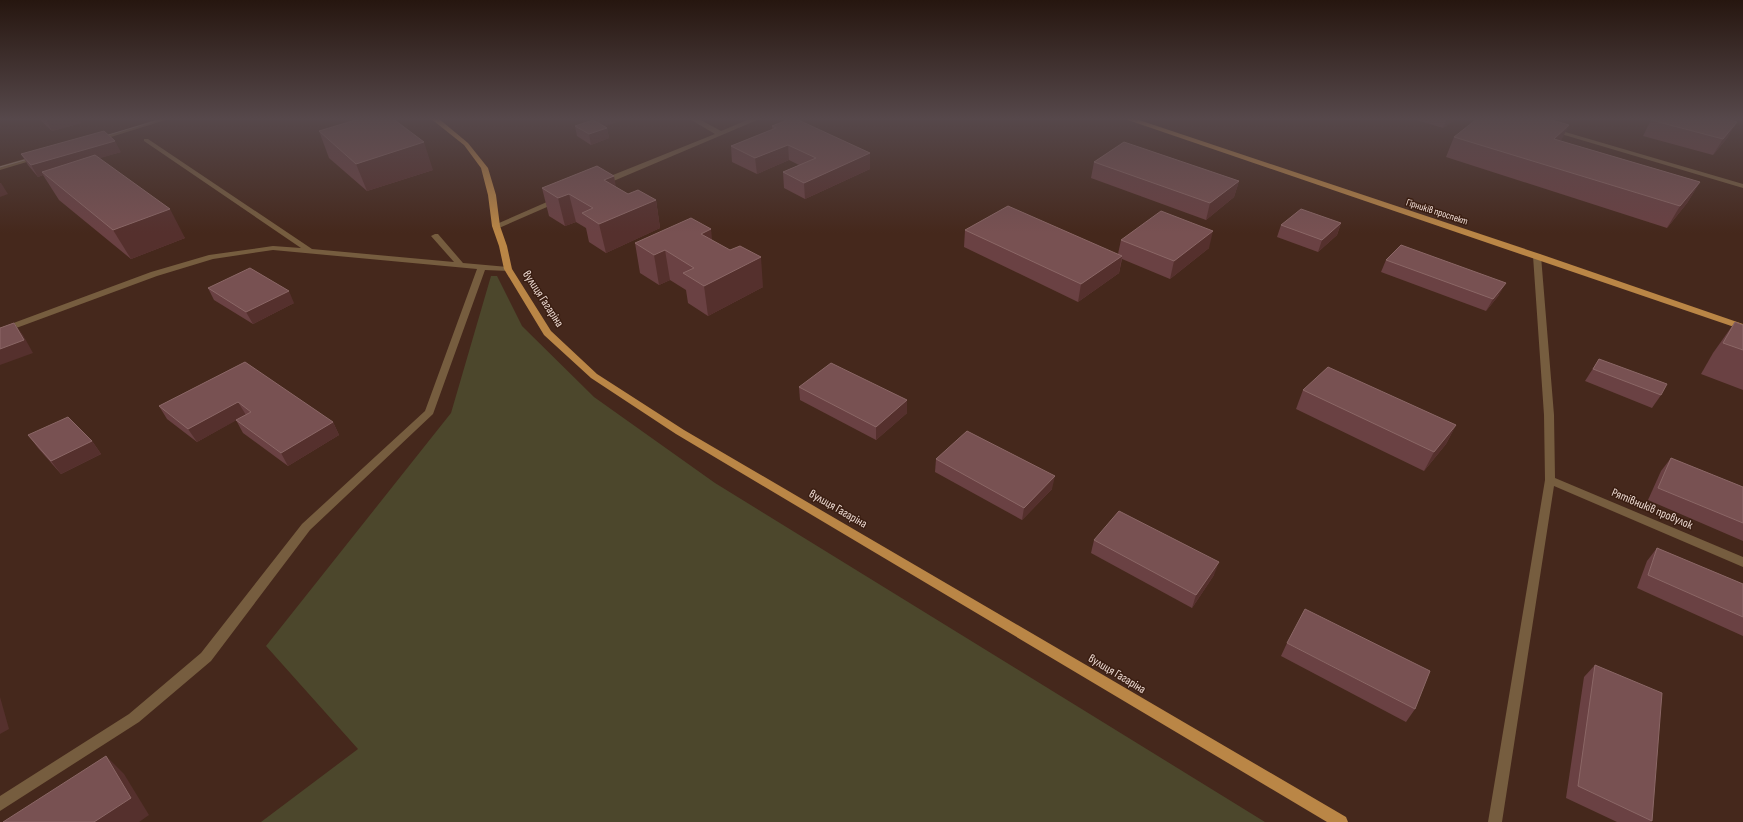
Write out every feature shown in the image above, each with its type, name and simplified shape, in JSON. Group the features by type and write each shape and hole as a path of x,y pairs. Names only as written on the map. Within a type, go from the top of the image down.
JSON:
{"main road":[{"name":"вулиця Гагаріна","path":"475,156 484,168 492,195 496,226 503,246 508,269 547,334 594,376 680,432 1341,822"},
{"name":"Гірників проспект","path":"1239,156 1743,327"}],"street":[{"path":"0,168 39,156"},
{"path":"170,156 311,252"},
{"path":"590,187 666,156"},
{"path":"1643,156 1743,186"},
{"path":"496,226 568,196"},
{"path":"435,236 461,265"},
{"path":"0,331 154,274 212,257 273,248 508,269"},
{"path":"1495,822 1550,480 1549,416 1536,256"},
{"path":"0,804 134,718 206,657 306,527 429,412 482,267"},
{"name":"Рятівників провулок","path":"1550,480 1743,562"}],"shaded area":[{"path":"491,276 497,276 522,326 594,397 715,483 1265,822 261,822 358,749 266,646 451,413"}],"building":[{"path":"23,156 61,156 31,165"},
{"path":"91,156 97,156 170,209 113,230 42,172"},
{"path":"347,156 380,156 356,164"},
{"path":"812,156 863,156 804,183 783,172 816,158"},
{"path":"1102,156 1166,156 1239,181 1210,203 1094,162"},
{"path":"1517,156 1613,156 1700,182 1680,206"},
{"path":"597,166 614,176 604,180 628,194 638,190 656,200 599,224 582,213 593,208 569,194 558,198 542,188"},
{"path":"1008,206 1122,256 1081,284 965,230"},
{"path":"1301,209 1341,223 1322,240 1281,225"},
{"path":"1161,211 1213,231 1174,261 1121,240"},
{"path":"691,218 711,229 701,234 730,250 740,246 761,257 704,286 683,273 694,268 665,250 654,255 635,243"},
{"path":"1401,245 1506,283 1493,299 1386,260"},
{"path":"250,268 289,291 246,312 208,288"},
{"path":"1735,322 1743,325 1743,350 1723,343"},
{"path":"14,323 24,340 0,349 0,328"},
{"path":"1599,359 1667,384 1661,395 1593,369"},
{"path":"245,362 333,422 281,453 236,420 251,412 238,402 188,429 159,406"},
{"path":"831,363 907,400 876,427 799,387"},
{"path":"1328,367 1456,425 1434,452 1303,390"},
{"path":"68,417 92,441 51,461 28,435"},
{"path":"967,431 1055,476 1024,508 936,459"},
{"path":"1671,458 1743,487 1743,523 1658,488"},
{"path":"1119,511 1219,562 1196,595 1094,540"},
{"path":"1657,548 1743,584 1743,617 1648,575"},
{"path":"1305,609 1430,671 1415,709 1287,643"},
{"path":"1595,665 1662,693 1652,821 1578,786"},
{"path":"106,756 131,798 94,822 3,822"}],"tram line":[{"path":"0,167 35,157"}]}
